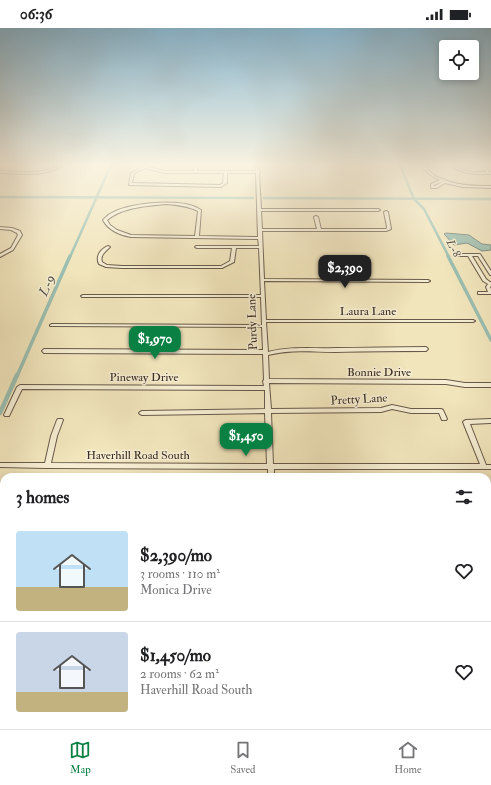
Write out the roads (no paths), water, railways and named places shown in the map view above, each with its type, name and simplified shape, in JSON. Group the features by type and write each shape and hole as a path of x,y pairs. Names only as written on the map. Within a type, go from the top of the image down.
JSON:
{"street":[{"name":"Purdy Lane","path":"259,198 271,473"},
{"path":"197,237 200,211 195,207 186,204 140,205 109,216 105,221 122,234 128,236 260,238"},
{"path":"259,210 378,210"},
{"path":"260,230 386,230 389,229 386,212"},
{"path":"316,217 319,230"},
{"path":"0,228 18,231 20,235 10,251 0,256"},
{"path":"108,247 102,251 99,257 100,263 106,266 222,267 232,262 234,247"},
{"path":"197,247 261,247"},
{"path":"457,255 479,255 491,274"},
{"path":"469,255 484,280 490,283 488,287 491,293 479,293"},
{"path":"262,280 428,281"},
{"path":"83,296 263,296"},
{"name":"Laura Lane","path":"52,325 473,321"},
{"path":"44,351 265,353 301,348 336,350 426,349"},
{"name":"Bonnie Drive","path":"266,381 446,382 465,385 491,385"},
{"name":"Pineway Drive","path":"7,415 20,387 267,388"},
{"name":"Pretty Lane","path":"268,411 381,410 392,407 408,411 441,410 444,419"},
{"path":"142,413 268,411"},
{"path":"47,466 54,436 60,420"},
{"path":"484,467 466,422 490,421"},
{"name":"Haverhill Road South","path":"0,465 491,467"}],"waterway":[{"name":"L-9","path":"70,257 96,198"},
{"path":"180,198 253,198"},
{"path":"264,198 414,199"},
{"path":"414,199 491,199"},
{"name":"L-8","path":"414,199 424,209 449,257"},
{"name":"L-9","path":"17,376 70,256"},
{"name":"L-8","path":"448,256 491,340"},
{"name":"L-9","path":"0,413 17,375"}]}
